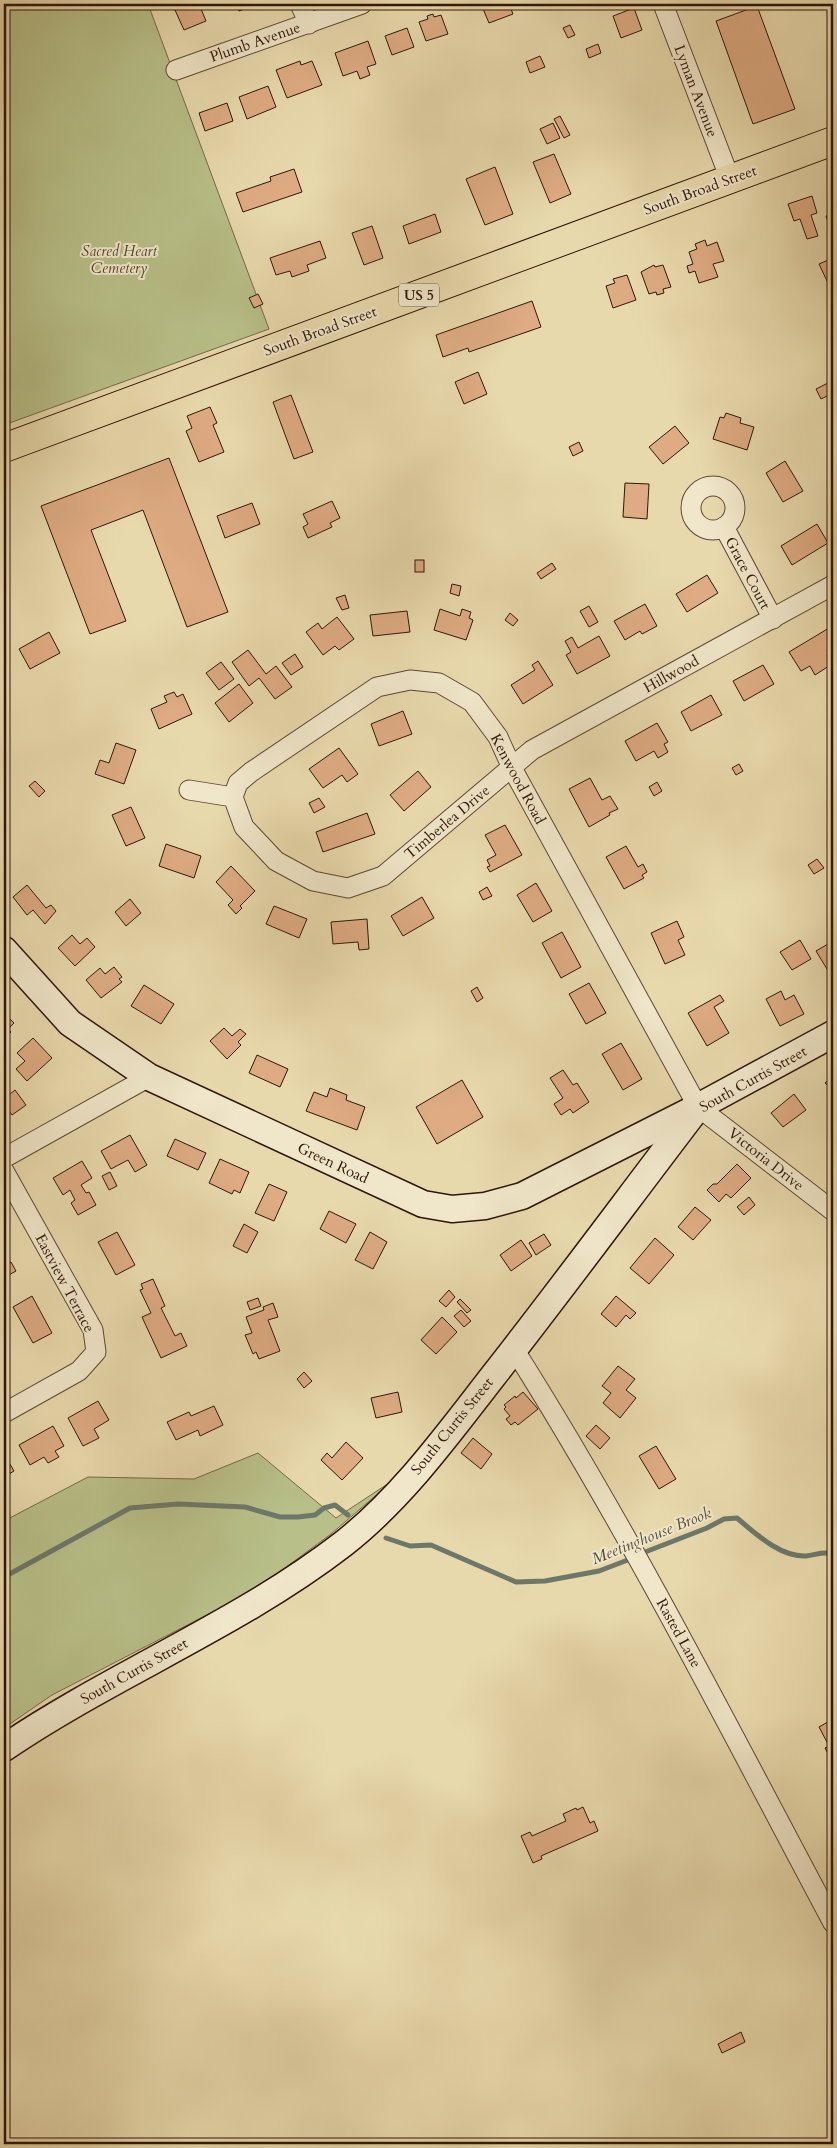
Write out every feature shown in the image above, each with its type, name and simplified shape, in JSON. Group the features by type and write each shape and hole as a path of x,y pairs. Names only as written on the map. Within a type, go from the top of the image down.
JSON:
{"main road":[{"name":"South Broad Street","path":"4,448 833,141"}],"street":[{"path":"300,4 309,24"},
{"name":"Plumb Avenue","path":"176,70 362,4"},
{"name":"Lyman Avenue","path":"663,4 730,179"},
{"name":"Grace Court","path":"724,527 773,618"},
{"name":"Hillwood","path":"512,768 532,750 833,586"},
{"name":"Kenwood Road","path":"234,796 238,783 251,772 377,687 410,680 439,684 472,702 498,737 512,768 698,1107"},
{"name":"Timberlea Drive","path":"234,796 244,827 276,861 313,881 348,888 383,876 512,768"},
{"path":"189,790 234,796"},
{"name":"Green Road","path":"4,950 70,1023 149,1077 423,1204 452,1209 485,1206 522,1196 698,1107"},
{"name":"South Curtis Street","path":"4,1748 42,1722 272,1594 343,1544 370,1521 443,1440 698,1107 833,1034"},
{"path":"4,1158 149,1077"},
{"name":"Victoria Drive","path":"698,1107 833,1211"},
{"name":"Eastview Terrace","path":"4,1171 93,1330 96,1352 79,1371 4,1413"},
{"name":"Rasted Lane","path":"514,1348 631,1546 717,1703 833,1924"}],"green space":[{"name":"Sacred Heart Cemetery","path":"4,4 148,4 269,329 4,425"},
{"path":"258,1453 336,1518 395,1479 331,1534 255,1590 52,1695 4,1728 4,1521 88,1477 194,1479"}],"building":[{"path":"150,4 167,4 153,10"},
{"path":"189,4 199,4 206,21 184,30 175,10"},
{"path":"236,4 258,4 239,11"},
{"path":"481,4 509,4 513,14 489,23"},
{"path":"757,6 795,109 753,124 716,21"},
{"path":"634,8 642,30 621,38 613,16"},
{"path":"433,14 434,17 441,15 448,34 426,41 419,22 428,19 427,16"},
{"path":"570,25 575,35 568,38 563,28"},
{"path":"407,28 414,47 392,55 385,36"},
{"path":"368,41 376,64 367,67 370,75 360,79 357,71 343,76 335,53"},
{"path":"598,44 601,53 589,58 586,49"},
{"path":"540,56 545,67 530,73 526,62"},
{"path":"300,61 301,65 312,61 322,85 287,98 276,70"},
{"path":"268,86 276,107 247,119 239,97"},
{"path":"227,103 233,121 205,131 199,113"},
{"path":"560,116 570,135 564,138 554,119"},
{"path":"553,123 560,138 547,144 540,129"},
{"path":"554,154 571,194 550,203 533,162"},
{"path":"495,167 513,214 485,225 466,179"},
{"path":"294,169 302,192 243,212 236,193 271,181 270,177"},
{"path":"812,196 817,213 811,215 818,236 807,239 800,219 794,221 788,204"},
{"path":"833,213 833,227 830,228 826,216"},
{"path":"435,214 441,232 409,244 403,226"},
{"path":"372,226 383,258 364,265 352,233"},
{"path":"705,240 707,246 717,242 724,261 713,264 718,277 699,283 695,271 689,273 687,266 693,264 689,252 697,249 695,244"},
{"path":"320,241 326,258 307,265 309,271 292,277 290,271 276,275 270,258"},
{"path":"833,258 833,281 828,283 819,264"},
{"path":"654,265 655,267 663,265 671,287 663,289 664,293 657,295 656,292 649,294 641,272"},
{"path":"627,275 636,300 613,308 606,286 615,283 613,279"},
{"path":"258,294 263,304 254,308 249,298"},
{"path":"532,301 541,327 469,352 468,348 443,357 436,335"},
{"path":"478,372 487,394 464,404 455,382"},
{"path":"832,381 833,393 821,399 816,389"},
{"path":"291,395 313,452 294,459 273,402"},
{"path":"210,407 217,423 213,425 224,452 199,462 186,431 192,428 187,416"},
{"path":"726,413 741,418 740,423 754,427 747,450 713,439 720,417 724,418"},
{"path":"675,426 689,443 663,464 649,447"},
{"path":"579,442 583,451 573,456 569,447"},
{"path":"169,458 228,612 187,627 143,510 91,530 126,621 90,634 41,506"},
{"path":"785,461 803,491 783,502 766,473"},
{"path":"625,483 649,484 647,519 623,517"},
{"path":"332,501 340,518 330,523 332,527 308,538 303,527 308,524 303,514"},
{"path":"252,503 260,524 225,538 217,516"},
{"path":"817,524 828,543 792,565 781,546"},
{"path":"415,560 424,560 424,572 415,572"},
{"path":"552,563 556,569 541,579 537,573"},
{"path":"707,575 718,593 687,612 676,594"},
{"path":"452,584 461,586 459,596 450,593"},
{"path":"345,595 349,608 342,610 336,598"},
{"path":"645,604 657,626 642,634 640,631 625,640 614,621"},
{"path":"589,606 598,622 589,627 580,611"},
{"path":"440,609 460,616 462,609 471,612 469,618 473,620 466,640 434,630"},
{"path":"407,611 410,632 373,636 370,615"},
{"path":"510,613 518,620 513,626 505,620"},
{"path":"337,617 354,639 339,650 335,646 323,655 306,632 318,623 322,629"},
{"path":"829,628 833,635 833,651 827,655 832,664 815,675 810,666 801,671 789,652"},
{"path":"49,632 60,653 30,669 19,649"},
{"path":"599,636 610,656 577,674 566,655 571,652 565,641 572,637 578,648"},
{"path":"248,650 266,674 276,666 292,687 275,699 259,678 249,686 232,662"},
{"path":"295,654 303,667 291,675 282,663"},
{"path":"538,661 553,685 523,704 511,685 535,670 532,665"},
{"path":"221,662 234,679 219,690 206,673"},
{"path":"763,665 774,684 744,701 733,681"},
{"path":"239,684 253,703 229,722 215,703"},
{"path":"174,692 177,697 183,694 192,714 159,729 151,709 167,702 164,696"},
{"path":"711,695 722,715 691,731 681,712"},
{"path":"403,711 412,734 379,746 371,724"},
{"path":"657,723 668,742 664,744 668,752 658,758 654,751 636,761 625,741"},
{"path":"116,743 136,750 124,784 95,774 100,760 109,763"},
{"path":"339,748 358,774 347,782 342,775 323,788 309,769"},
{"path":"739,764 743,771 736,775 732,768"},
{"path":"418,771 431,787 404,811 390,795"},
{"path":"590,778 602,800 610,796 618,809 589,827 569,789"},
{"path":"35,781 45,791 39,797 29,786"},
{"path":"657,782 662,791 654,796 649,787"},
{"path":"319,798 325,807 314,813 309,803"},
{"path":"131,807 145,838 126,846 112,815"},
{"path":"367,813 375,834 323,852 316,832"},
{"path":"505,825 522,855 490,872 487,867 490,866 487,860 496,855 485,835"},
{"path":"166,844 201,856 194,878 159,866"},
{"path":"626,846 638,867 643,864 647,872 642,875 644,878 624,889 606,857"},
{"path":"817,859 824,868 814,874 808,865"},
{"path":"231,866 255,891 240,906 242,908 236,914 228,905 233,900 216,882"},
{"path":"536,883 552,911 533,922 517,895"},
{"path":"27,885 46,908 51,905 56,911 45,924 33,910 27,915 13,897"},
{"path":"487,887 492,896 483,900 479,892"},
{"path":"422,897 434,918 403,936 391,916"},
{"path":"130,899 141,913 126,926 115,912"},
{"path":"274,906 307,919 299,938 266,924"},
{"path":"367,919 369,949 359,950 358,942 333,944 331,922"},
{"path":"677,921 684,937 678,940 685,955 665,964 651,933"},
{"path":"562,932 581,967 561,978 542,943"},
{"path":"72,935 80,944 87,938 95,947 75,966 58,948"},
{"path":"800,940 811,959 792,970 780,952"},
{"path":"828,944 831,950 833,949 833,972 830,974 816,951"},
{"path":"114,967 122,977 119,979 122,982 101,998 86,980 100,968 105,974"},
{"path":"589,983 606,1013 586,1024 569,994"},
{"path":"144,985 174,1004 161,1024 131,1006"},
{"path":"477,987 483,998 477,1002 471,991"},
{"path":"781,991 785,1000 794,995 804,1014 780,1026 766,999"},
{"path":"720,995 724,1001 714,1007 729,1033 707,1046 688,1013"},
{"path":"4,1005 10,1012 6,1015 14,1023 8,1029 11,1032 4,1039"},
{"path":"224,1028 232,1036 240,1029 246,1034 238,1042 241,1045 227,1059 210,1041"},
{"path":"33,1038 52,1058 27,1081 16,1069 25,1061 17,1053"},
{"path":"621,1043 642,1079 623,1090 602,1054"},
{"path":"257,1055 288,1069 280,1087 249,1073"},
{"path":"563,1070 573,1085 577,1083 589,1102 573,1113 570,1109 561,1115 554,1104 563,1098 550,1078"},
{"path":"833,1076 833,1091 825,1083"},
{"path":"462,1080 483,1117 437,1144 416,1107"},
{"path":"330,1088 347,1095 346,1100 365,1107 357,1130 306,1111 314,1092 327,1097"},
{"path":"15,1090 26,1105 12,1115 4,1104 4,1099"},
{"path":"794,1094 806,1110 783,1127 771,1113"},
{"path":"130,1135 147,1165 135,1172 128,1160 111,1169 101,1151"},
{"path":"175,1139 206,1153 198,1170 167,1156"},
{"path":"220,1159 249,1172 240,1193 234,1190 232,1194 209,1183"},
{"path":"82,1161 92,1178 81,1185 86,1193 89,1192 96,1205 78,1215 71,1203 75,1200 70,1190 63,1195 53,1178"},
{"path":"737,1164 751,1178 731,1198 726,1194 719,1202 707,1190 713,1184 717,1184"},
{"path":"110,1172 117,1186 109,1190 102,1176"},
{"path":"269,1184 287,1192 274,1221 255,1213"},
{"path":"749,1197 755,1205 744,1215 737,1207"},
{"path":"695,1207 711,1220 693,1240 678,1227"},
{"path":"329,1211 356,1224 346,1243 320,1229"},
{"path":"244,1224 258,1232 247,1253 233,1246"},
{"path":"117,1232 135,1265 116,1275 98,1242"},
{"path":"370,1232 387,1242 373,1269 355,1260"},
{"path":"544,1234 551,1245 536,1255 529,1243"},
{"path":"655,1238 674,1255 649,1284 630,1268"},
{"path":"4,1240 10,1248 4,1252"},
{"path":"521,1240 532,1256 511,1271 500,1255"},
{"path":"11,1262 16,1271 7,1276 4,1266"},
{"path":"153,1279 165,1306 161,1308 175,1336 181,1333 187,1346 161,1358 142,1317 151,1313 140,1290 143,1289 141,1284"},
{"path":"449,1290 455,1297 446,1307 439,1301"},
{"path":"32,1296 52,1333 33,1343 13,1307"},
{"path":"616,1296 636,1313 630,1319 626,1315 616,1327 601,1314"},
{"path":"258,1298 261,1306 250,1310 247,1302"},
{"path":"460,1299 471,1310 467,1313 457,1302"},
{"path":"273,1303 278,1317 268,1320 280,1351 259,1359 256,1352 253,1354 245,1335 252,1333 246,1317 264,1310 263,1307"},
{"path":"461,1310 471,1321 464,1327 454,1316"},
{"path":"442,1317 457,1332 436,1354 421,1340"},
{"path":"618,1366 635,1379 626,1390 636,1398 620,1418 603,1403 611,1393 602,1386"},
{"path":"304,1372 312,1381 304,1388 297,1379"},
{"path":"398,1392 402,1412 376,1418 371,1398"},
{"path":"523,1392 538,1409 518,1425 515,1422 511,1425 506,1419 510,1416 504,1409 506,1407 504,1405"},
{"path":"98,1401 109,1420 94,1429 99,1438 83,1446 68,1418"},
{"path":"214,1406 223,1425 200,1436 198,1430 176,1440 167,1422 189,1412 191,1416"},
{"path":"596,1425 610,1438 600,1449 586,1436"},
{"path":"53,1426 64,1446 55,1451 59,1457 48,1463 44,1457 30,1465 19,1445"},
{"path":"473,1438 492,1454 481,1469 461,1453"},
{"path":"346,1442 363,1458 342,1480 321,1460 327,1453 332,1458"},
{"path":"656,1446 676,1479 659,1489 639,1456"},
{"path":"4,1454 14,1471 4,1477"},
{"path":"833,1719 833,1763 825,1748 829,1746 819,1727"},
{"path":"583,1807 590,1823 594,1821 598,1831 541,1856 542,1859 533,1863 521,1836 530,1832 532,1836 566,1821 563,1814"},
{"path":"741,2032 745,2042 722,2053 718,2044"}],"waterway":[{"name":"Meetinghouse Brook","path":"4,1577 130,1508 178,1504 245,1507 280,1517 298,1517 315,1515 324,1508 335,1505 348,1515"},
{"name":"Meetinghouse Brook","path":"640,1554 707,1528 724,1519 737,1518 769,1543 787,1553 806,1556 823,1553 833,1554"},
{"name":"Meetinghouse Brook","path":"386,1538 410,1546 431,1545 516,1582 545,1581 599,1571 633,1558"}]}
